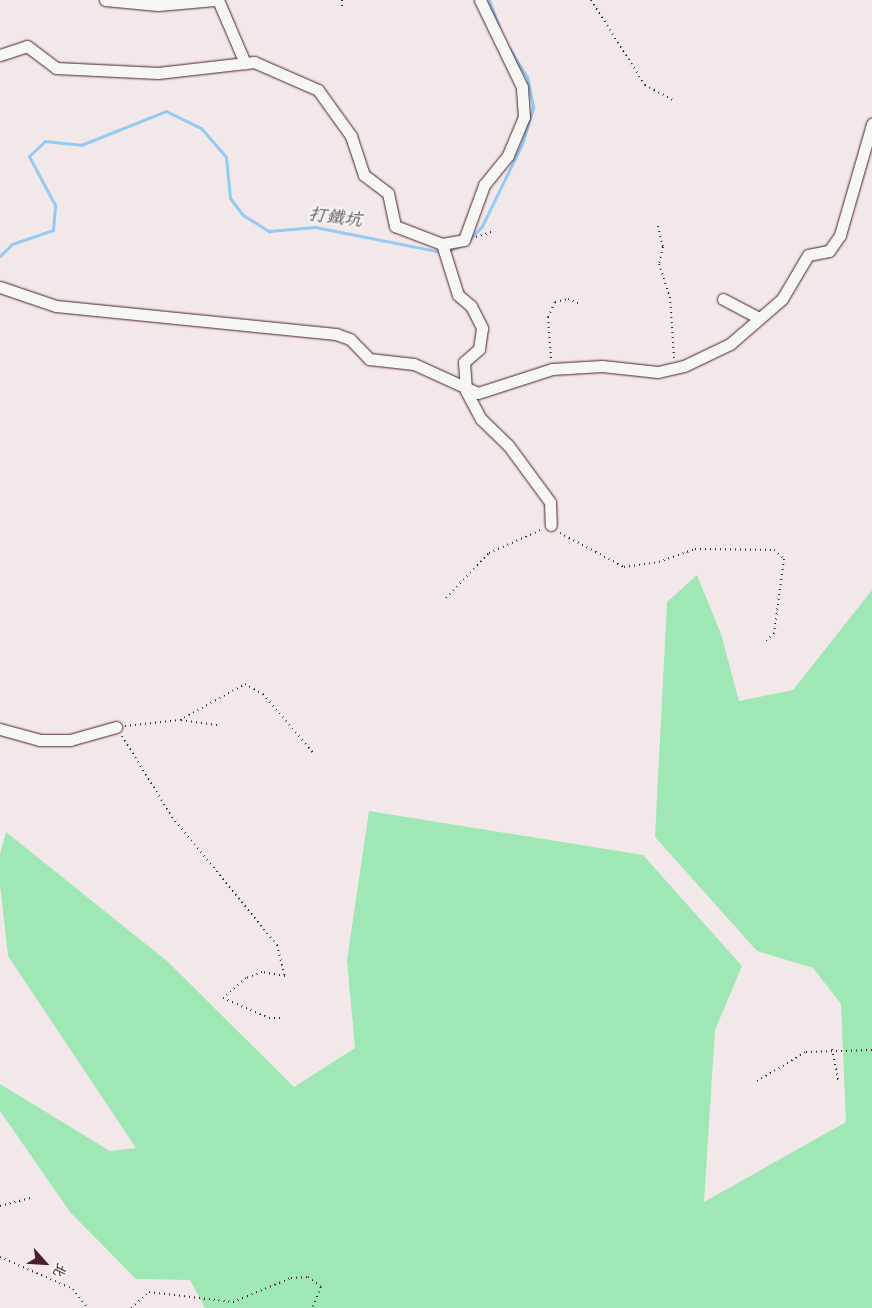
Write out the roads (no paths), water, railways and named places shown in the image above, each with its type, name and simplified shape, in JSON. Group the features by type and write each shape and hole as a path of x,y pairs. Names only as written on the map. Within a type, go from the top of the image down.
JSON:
{"lane":[{"path":"104,0 158,4 216,0 245,63"},
{"path":"0,55 27,46 56,68 158,73 254,62 318,90 351,136 364,176 388,193 395,226 442,244 464,240 484,185 508,155 524,117 525,101 480,0"},
{"path":"0,287 56,306 336,334 350,339 369,359 414,364 466,391 478,393 552,369 674,368 730,344 782,299 808,254 829,251 840,235 872,124"},
{"path":"442,244 458,295 471,306 482,328 479,350 464,362 466,391 481,419 508,445 550,502 551,525"},
{"path":"723,298 759,318"},
{"path":"0,729 40,740 70,740 116,727"}],"waterway":[{"name":"打鐵坑","path":"489,0 499,27"},
{"name":"打鐵坑","path":"469,240 482,226 522,144 533,107 527,77 509,48"},
{"name":"打鐵坑","path":"0,256 12,244 53,230 55,205 29,156 45,141 81,145 166,111 201,128 226,157 230,198 243,215 269,231 315,227 441,252"},
{"name":"打鐵坑","path":"447,252 460,246"}]}
